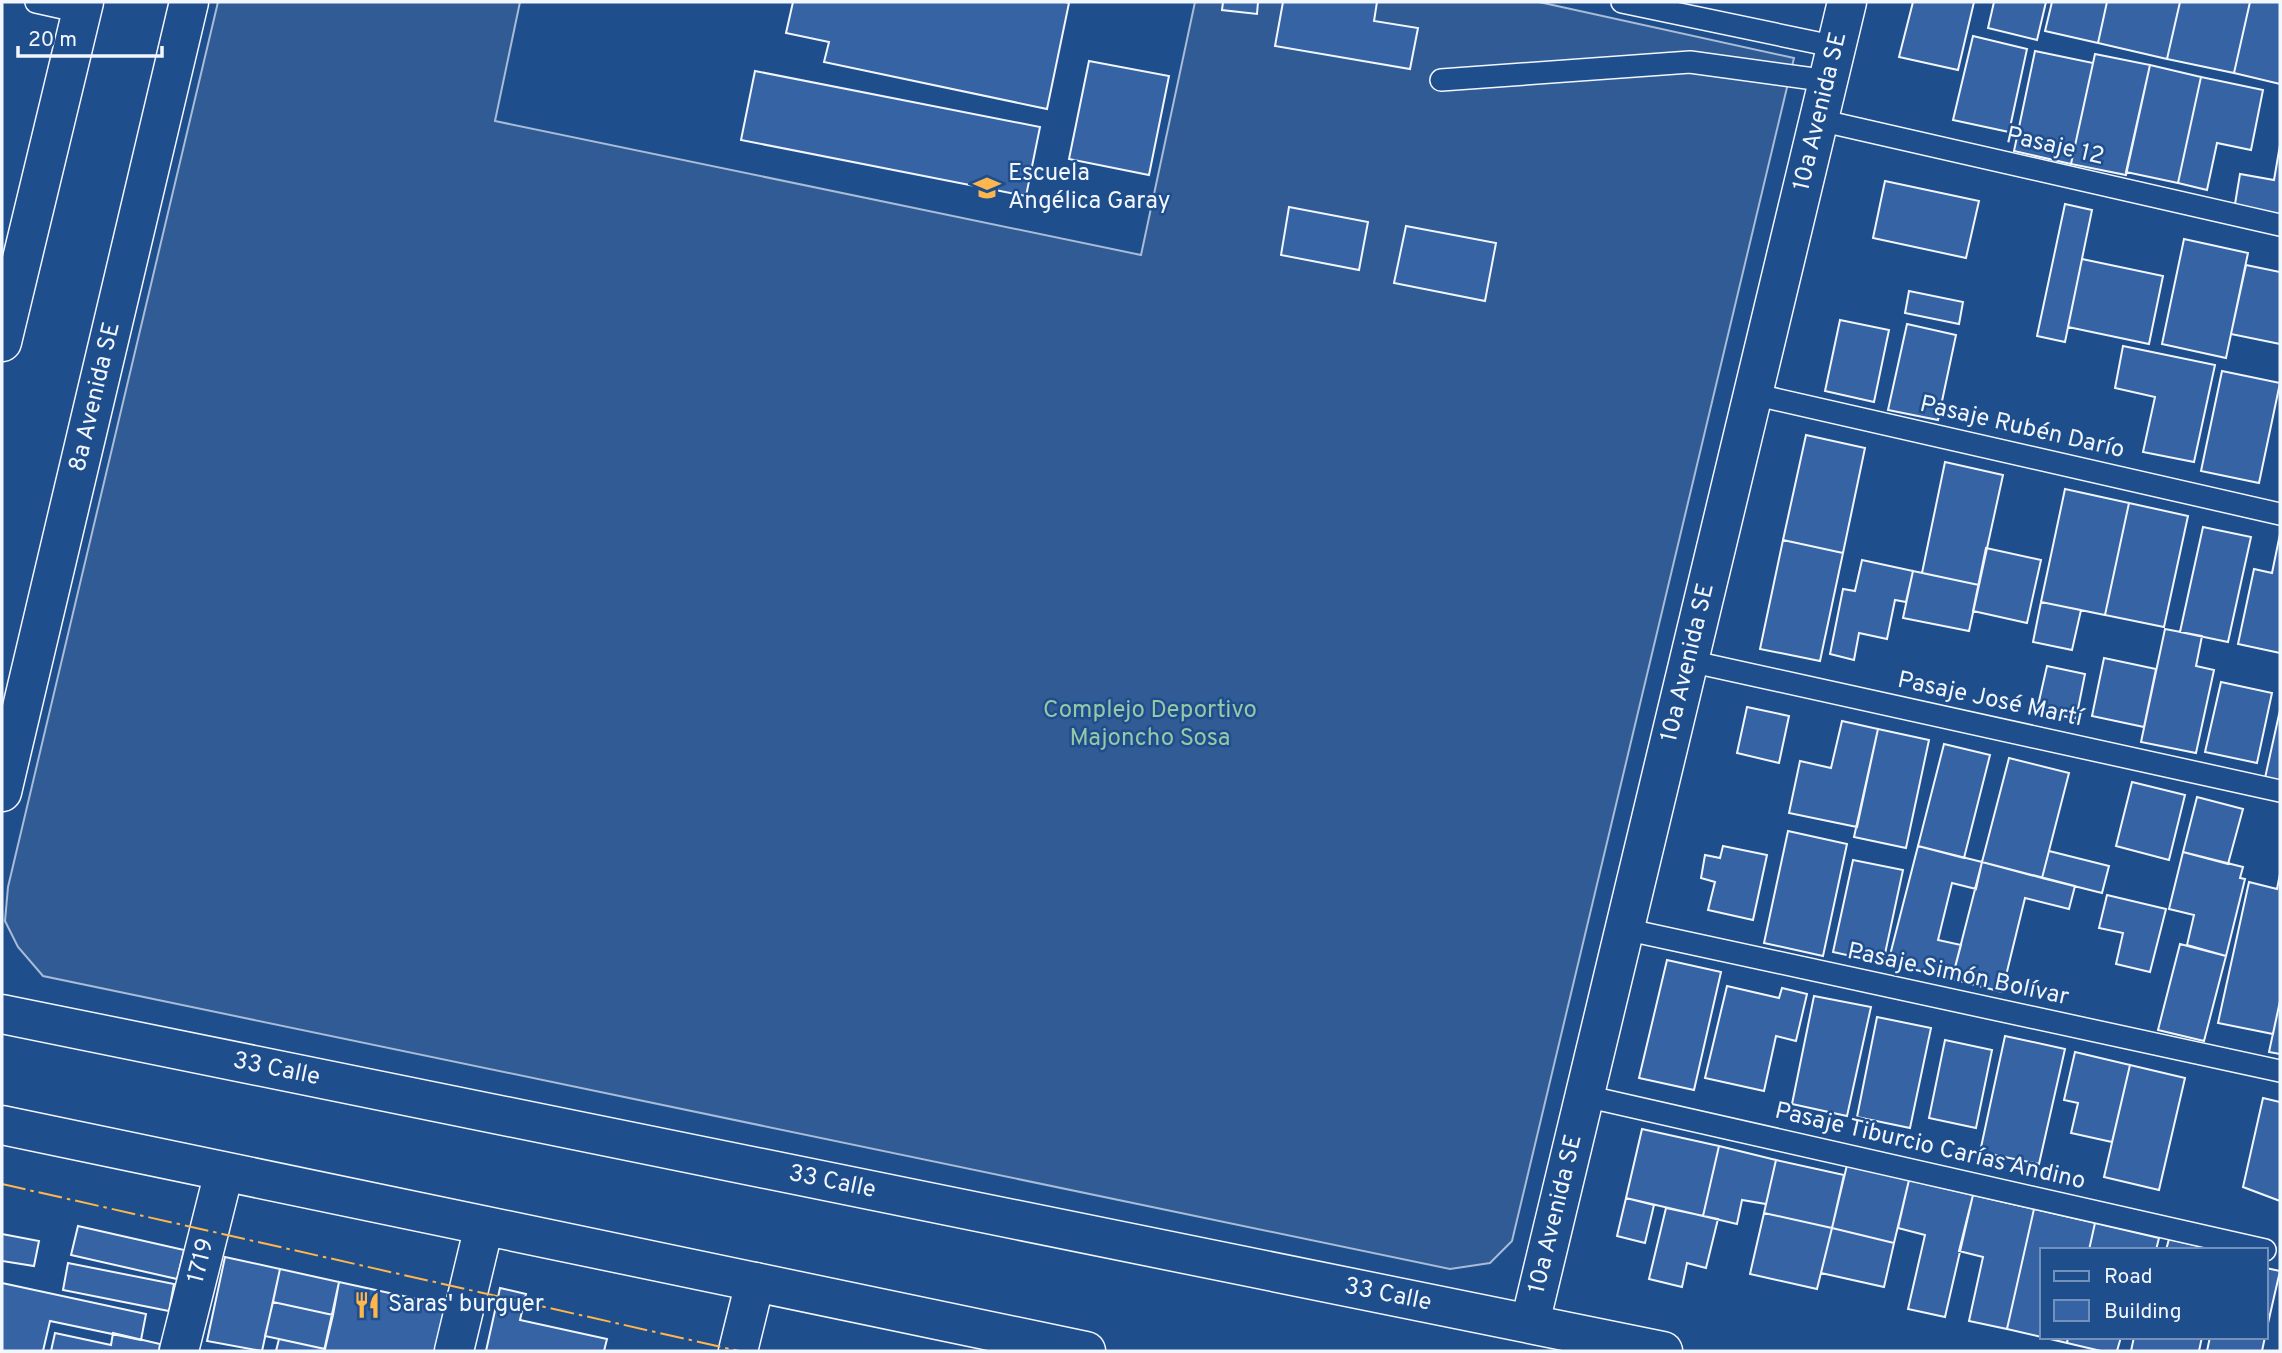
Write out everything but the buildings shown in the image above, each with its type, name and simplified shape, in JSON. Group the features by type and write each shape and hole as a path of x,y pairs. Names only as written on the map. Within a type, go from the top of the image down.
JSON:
{"street":[{"name":"8a Avenida SE","path":"2,792 189,2"},
{"name":"10a Avenida SE","path":"1530,1323 1847,2"},
{"path":"2,342 10,273 83,7"},
{"name":"33 Calle","path":"2,1014 1663,1351"},
{"path":"2,1125 755,1282 1017,1344 1086,1351"},
{"name":"1719","path":"179,1351 224,1172"},
{"path":"454,1351 484,1226"},
{"path":"738,1351 755,1282"}],"lane":[{"path":"36,2 83,7"},
{"path":"1622,2 1833,64"},
{"path":"1441,80 1690,62 1833,64"},
{"name":"Pasaje 12","path":"1819,120 2280,225"},
{"name":"Pasaje Rubén Darío","path":"1753,394 2280,514"},
{"name":"Pasaje José Martí","path":"1689,661 2280,791"},
{"name":"Pasaje Simón Bolívar","path":"1624,929 2280,1071"},
{"name":"Pasaje Tiburcio Carías Andino","path":"1585,1096 2256,1248"}],"shaded area":[{"name":"Complejo Deportivo Majoncho Sosa","path":"218,2 520,2 495,121 1141,255 1195,2 1539,2 1794,58 1512,1241 1490,1263 1450,1269 43,976 18,947 5,921 8,887"}],"power":[{"path":"2,1184 739,1351"}],"place":[{"name":"Escuela Angélica Garay","path":"987,188"},
{"name":"Saras' burguer","path":"367,1305"}]}
